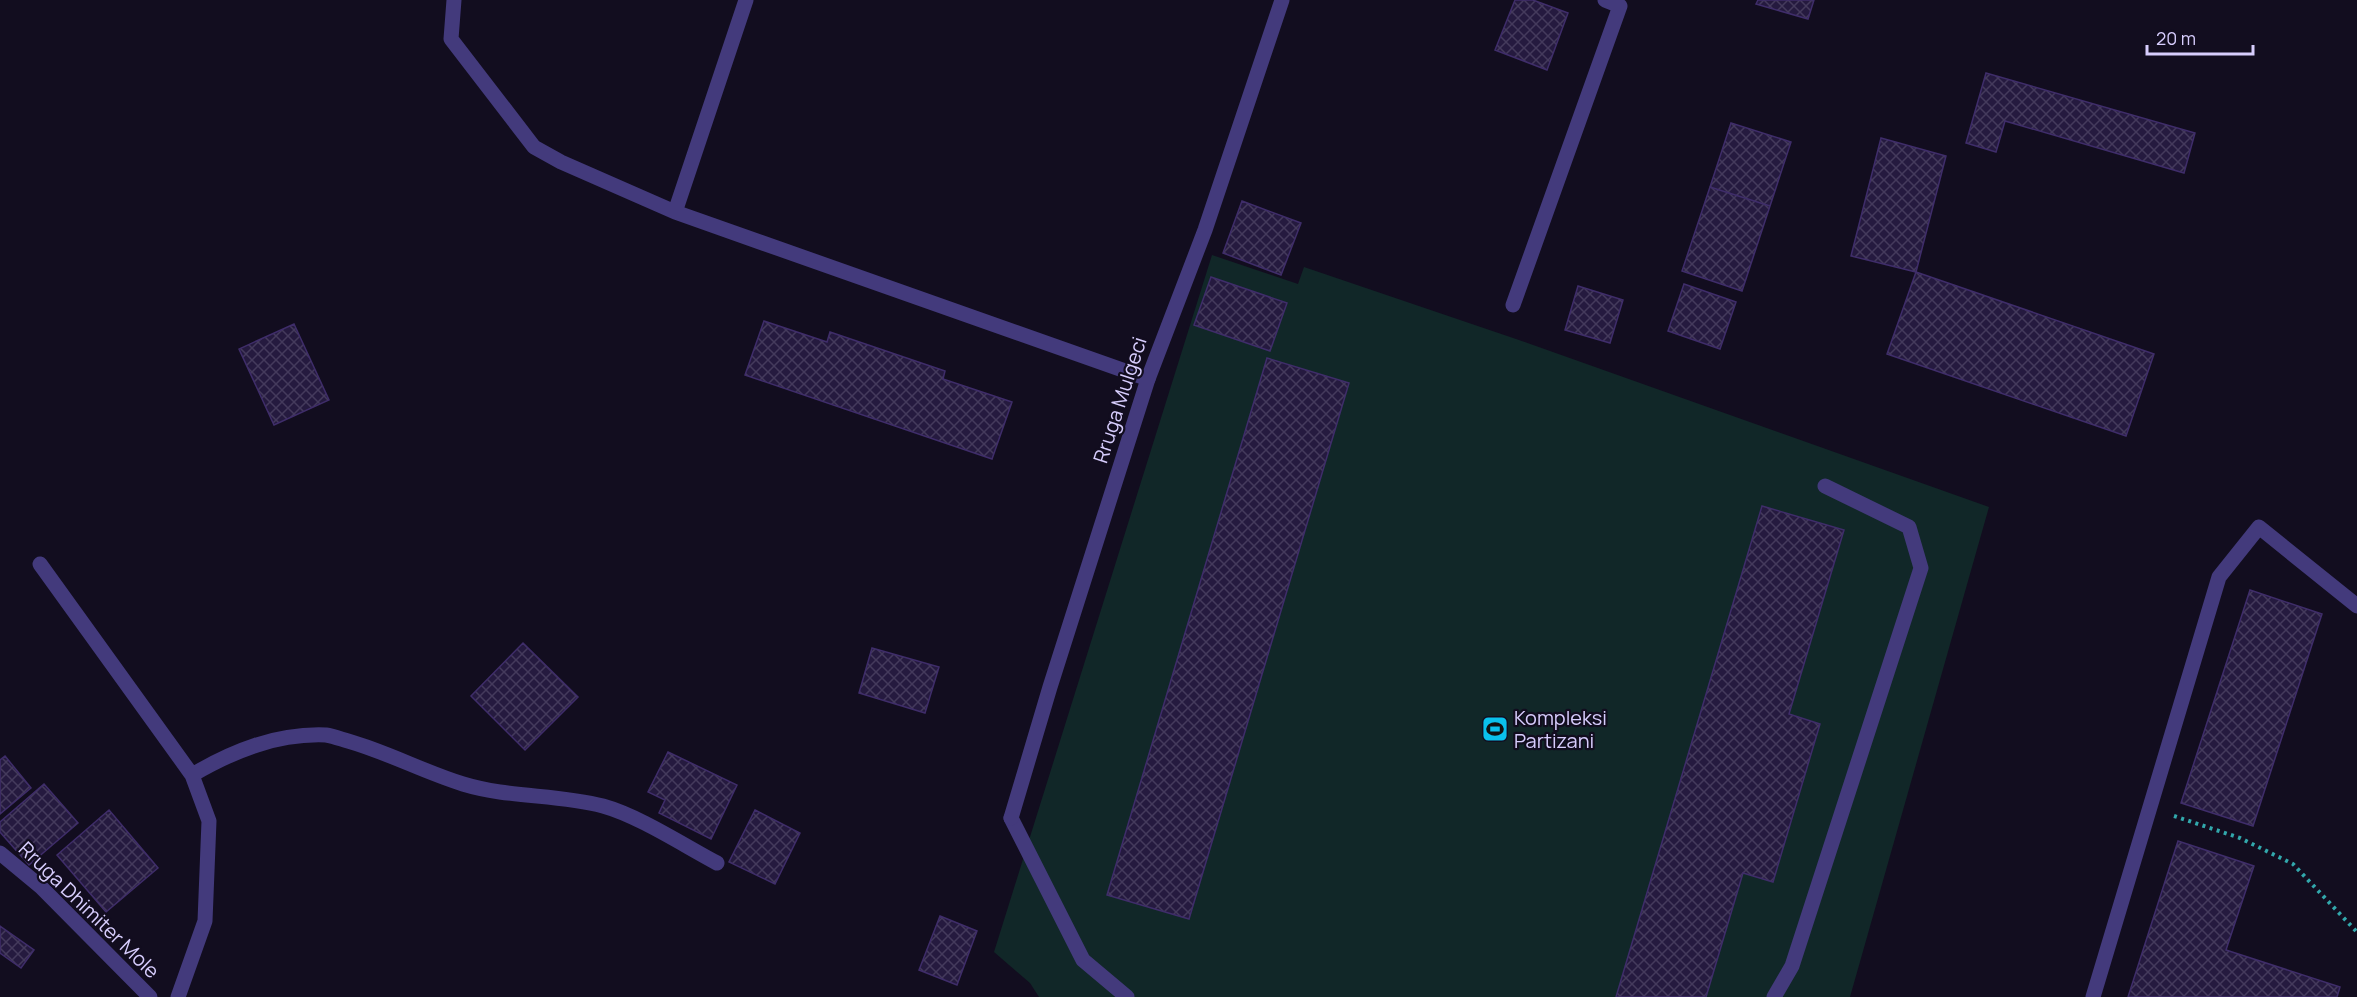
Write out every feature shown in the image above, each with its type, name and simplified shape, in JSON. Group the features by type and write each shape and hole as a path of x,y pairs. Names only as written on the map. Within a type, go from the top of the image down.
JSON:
{"street":[{"path":"454,0 452,39 534,147 561,162 675,212 1148,379"},
{"path":"675,212 746,0"},
{"name":"Rruga Mulgeci","path":"1127,997 1083,960 1011,818 1148,379 1205,230 1282,0"},
{"path":"1513,305 1620,6 1605,0"},
{"path":"1774,997 1792,966 1921,568 1909,527 1825,486"},
{"path":"2093,997 2219,577 2259,527 2357,606"},
{"path":"40,564 192,775 209,821 205,921 178,997"},
{"path":"192,775 223,757 254,745 290,736 328,735 362,745 463,784 494,791 569,798 605,807 638,821 717,863"},
{"name":"Rruga Dhimiter Mole","path":"0,853 40,887 150,997"}],"path":[{"path":"2149,809 2240,838 2293,864 2356,931 2357,935"}],"green space":[{"name":"Kompleksi Partizani","path":"1212,255 1298,284 1304,267 1516,339 1989,507 1850,997 1039,997 1030,983 994,952"}],"building":[{"path":"1515,0 1533,0 1568,13 1547,70 1495,50"},
{"path":"1758,0 1814,0 1808,19 1756,4"},
{"path":"1986,73 2195,133 2184,173 2005,121 1996,152 1966,143"},
{"path":"1731,123 1791,142 1770,206 1710,187"},
{"path":"1881,138 1946,156 1916,272 1851,256"},
{"path":"1710,187 1770,206 1742,291 1682,271"},
{"path":"1242,201 1301,223 1281,275 1223,253"},
{"path":"1916,272 2154,354 2126,436 1887,354"},
{"path":"1211,277 1287,303 1270,351 1194,325"},
{"path":"1684,284 1736,302 1720,349 1668,331"},
{"path":"1578,286 1623,300 1610,343 1565,330"},
{"path":"764,321 827,342 830,332 945,371 943,379 1012,402 992,459 745,375"},
{"path":"294,324 329,400 274,425 239,349"},
{"path":"1267,358 1349,383 1189,919 1107,895"},
{"path":"1762,506 1844,530 1789,714 1820,724 1773,882 1743,873 1706,997 1616,997"},
{"path":"2250,590 2322,614 2253,826 2181,803"},
{"path":"523,643 578,697 525,750 471,696"},
{"path":"872,648 939,667 925,713 859,693"},
{"path":"668,752 737,785 711,839 659,813 665,800 648,792"},
{"path":"5,756 31,788 0,814 0,760"},
{"path":"44,784 78,823 29,865 0,832 0,822"},
{"path":"109,810 158,868 106,912 57,855"},
{"path":"755,810 800,833 775,884 729,862"},
{"path":"2178,841 2254,866 2226,950 2340,987 2337,997 2128,997"},
{"path":"940,916 977,931 957,985 919,970"},
{"path":"0,926 34,950 21,968 0,953"}],"place":[{"name":"Kompleksi Partizani","path":"1495,729"}]}
